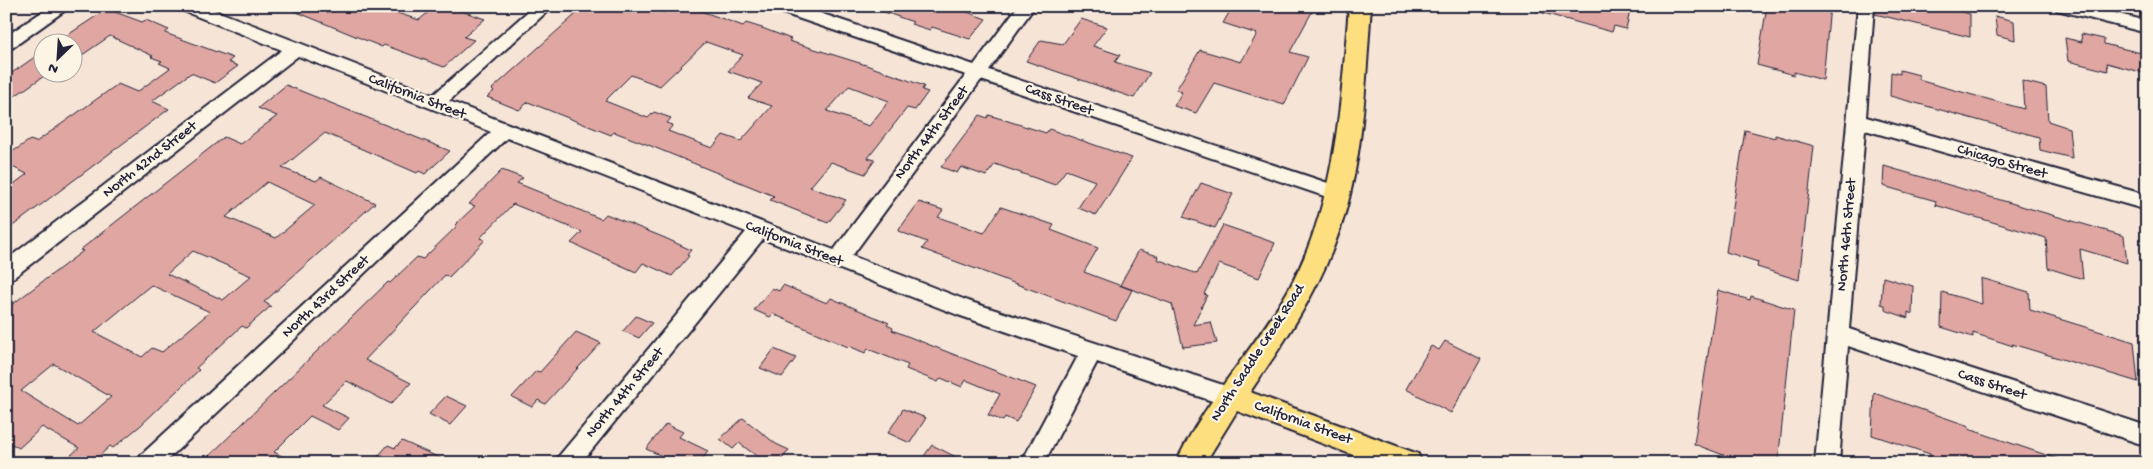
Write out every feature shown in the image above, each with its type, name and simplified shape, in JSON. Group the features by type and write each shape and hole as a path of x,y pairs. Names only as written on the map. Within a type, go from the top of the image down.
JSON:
{"main road":[{"name":"North Saddle Creek Road","path":"1190,463 1230,396 1277,328 1305,282 1326,234 1339,194 1347,142 1360,6"},
{"name":"California Street","path":"1230,396 1408,463"}],"street":[{"path":"6,44 63,6"},
{"name":"California Street","path":"187,6 503,131 965,309 1091,352 1230,396"},
{"path":"434,104 545,6"},
{"name":"Cass Street","path":"780,6 1339,194"},
{"name":"North 44th Street","path":"837,261 1027,6"},
{"name":"North 46th Street","path":"1827,463 1866,6"},
{"path":"2063,6 2147,27"},
{"name":"North 42nd Street","path":"6,272 295,49"},
{"name":"Chicago Street","path":"1856,121 2147,203"},
{"name":"North 43rd Street","path":"148,463 503,131"},
{"name":"North 44th Street","path":"567,463 759,230"},
{"name":"Cass Street","path":"1838,334 2147,436"},
{"path":"1032,463 1091,352"}],"building":[{"path":"282,6 375,6 419,20 436,6 448,6 485,19 464,37 474,40 444,67 384,45 382,47"},
{"path":"585,6 645,6 664,13 671,6 687,6 743,26 746,23 762,28 791,39 789,41 866,65 924,86 922,90 928,92 915,110 907,108 868,158 875,160 865,174 831,162 810,187 846,200 828,223 770,200 774,196 614,132 611,135 528,102 519,110 487,97 494,91 492,89","holes":["706,42 743,55 728,71 762,83 748,98 772,106 741,141 723,135 712,148 668,131 673,125 667,123 671,118 654,112 648,118 605,101 631,75 660,86","849,86 889,101 869,126 827,111"]},
{"path":"876,6 951,6 986,19 970,39 932,27 930,30 911,24 913,22 876,9"},
{"path":"1233,6 1300,6 1313,10 1290,52 1308,57 1284,105 1214,83 1196,113 1174,106 1182,92 1176,90 1200,50 1241,62 1257,34 1223,23"},
{"path":"1536,6 1631,6 1626,29 1614,26 1612,32 1536,11"},
{"path":"1767,6 1830,6 1823,80 1794,72 1794,75 1757,65"},
{"path":"1876,6 1938,6 1970,14 1970,37 1875,14"},
{"path":"107,9 142,22 146,20 169,30 165,33 233,58 228,62 238,66 215,83 191,73 152,101 169,109 6,231 6,190 27,174 6,164 6,156 30,140 36,142 118,84 137,92 170,68 159,63 162,61 151,57 153,56 110,36 82,55 82,32 72,32"},
{"path":"1995,16 2014,21 2015,40 1997,35"},
{"path":"1081,19 1107,27 1093,46 1120,55 1115,62 1150,73 1134,98 1026,61 1041,40 1063,44"},
{"path":"2081,34 2104,39 2104,44 2141,53 2142,57 2147,58 2147,74 2107,63 2108,71 2068,61 2065,38 2082,42"},
{"path":"32,59 32,82 35,82 6,102 6,77"},
{"path":"1900,70 1919,75 1919,79 1925,82 2024,109 2022,81 2046,87 2048,121 2069,128 2072,158 2040,150 2039,137 1890,96 1891,72 1900,74"},
{"path":"286,85 450,151 425,174 419,171 417,173 325,133 282,168 316,181 321,177 375,203 264,302 271,306 246,328 242,326 196,368 199,370 140,426 113,448 110,446 92,463 62,463 79,448 42,427 19,448 6,441 6,309 83,251 80,250 224,137 240,144 277,116 258,108","holes":["267,182 315,205 276,238 226,217","193,251 251,276 223,300 167,274","151,285 210,312 162,352 152,348 142,357 94,332","54,364 111,397 78,426 21,391"]},
{"path":"980,115 987,118 989,115 1046,133 1049,129 1132,158 1096,215 1078,208 1095,181 1066,170 1055,185 995,164 986,176 961,167 957,173 941,167"},
{"path":"1745,130 1775,138 1775,135 1814,146 1799,280 1757,267 1758,262 1726,252"},
{"path":"1884,166 2124,236 2127,263 2080,249 2083,279 2048,268 2046,238 1935,205 1936,201 1883,186"},
{"path":"502,170 523,178 517,183 548,197 601,219 606,214 665,238 691,250 687,255 689,256 672,276 643,263 636,272 571,243 582,232 513,204 480,238 485,240 449,277 445,275 365,360 411,383 391,404 347,381 322,405 349,418 338,430 310,416 274,452 296,463 202,463 388,282 390,283 417,257 423,259 457,226 455,225 475,206 469,204"},
{"path":"1201,183 1233,194 1215,228 1183,217"},
{"path":"919,202 943,210 938,217 984,233 1001,207 1054,225 1051,230 1098,248 1084,272 1132,290 1116,321 922,249 927,242 898,231"},
{"path":"1223,225 1275,243 1259,278 1219,264 1204,294 1207,295 1193,325 1211,322 1217,343 1183,347 1172,304 1120,285 1139,250 1158,256 1157,259 1197,274"},
{"path":"1883,277 1913,286 1912,314 1908,312 1908,318 1885,310 1885,305 1881,304"},
{"path":"1981,278 2029,292 2030,310 2134,342 2138,382 1973,333 1973,337 1941,327 1942,292 1982,304"},
{"path":"783,285 827,303 831,298 889,323 887,325 893,328 892,330 1036,387 1016,422 1005,417 1003,421 988,415 1000,394 966,380 962,387 941,378 938,382 906,369 908,365 868,349 865,353 773,314 770,317 754,310 772,288 779,291"},
{"path":"1718,290 1750,300 1751,296 1794,310 1778,463 1728,463 1729,457 1694,444"},
{"path":"636,316 652,323 639,338 623,331"},
{"path":"576,332 601,343 545,404 538,400 532,407 512,397 536,371 540,372"},
{"path":"1445,341 1481,359 1451,413 1406,389 1431,346 1439,350"},
{"path":"774,349 796,358 782,377 760,368"},
{"path":"1874,393 1969,426 1969,429 2061,460 2060,463 1930,463 1930,454 1872,435"},
{"path":"446,396 467,406 450,425 429,414"},
{"path":"903,409 926,418 910,443 888,433"},
{"path":"743,418 776,444 789,450 779,463 766,463 739,443 733,449 720,439"},
{"path":"666,424 683,432 679,437 708,451 700,463 657,463 662,456 646,449"},
{"path":"402,441 451,463 372,463 388,445 395,448"},
{"path":"932,445 968,463 919,463"}]}
